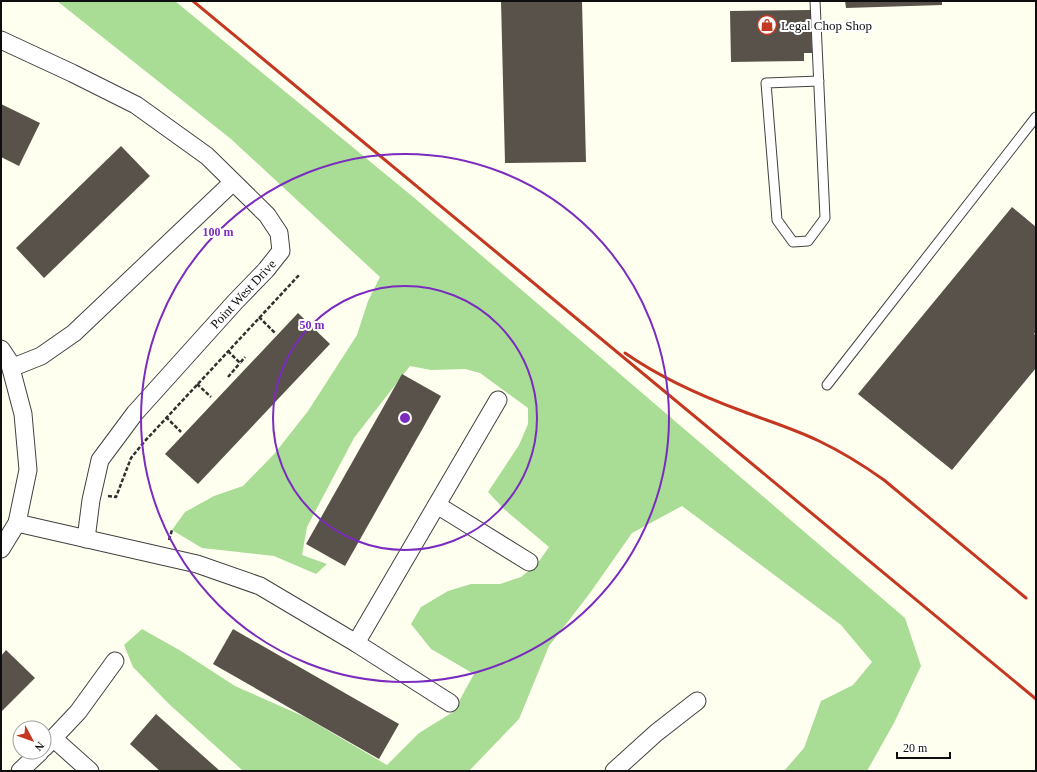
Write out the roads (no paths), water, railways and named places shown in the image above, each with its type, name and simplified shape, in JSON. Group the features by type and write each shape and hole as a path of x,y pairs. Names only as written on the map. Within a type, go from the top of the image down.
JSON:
{"street":[{"name":"Point West Drive","path":"1,40 136,105 207,156 267,215 279,233 281,251 266,270 235,302 135,413 100,460 91,500 86,539"},
{"path":"11,368 40,356 74,333 233,182"},
{"path":"1,349 9,361 23,414 28,470 17,523 1,549"},
{"path":"356,643 498,400"},
{"path":"437,505 529,562"},
{"path":"17,523 197,564 260,586 356,643 450,703"},
{"path":"52,739 78,712 115,661"},
{"path":"614,771 656,733 697,701"},
{"path":"52,746 90,771"},
{"path":"20,771 32,760"}],"lane":[{"path":"815,1 819,81 825,218 808,241 793,242 777,220 766,83 819,81"},
{"path":"827,386 1036,117"}],"railway":[{"path":"193,1 1036,699"},
{"path":"625,353 696,393 810,437 828,445 852,459 884,480 1026,598"}],"place":[{"name":"Legal Chop Shop","path":"767,25"}]}
